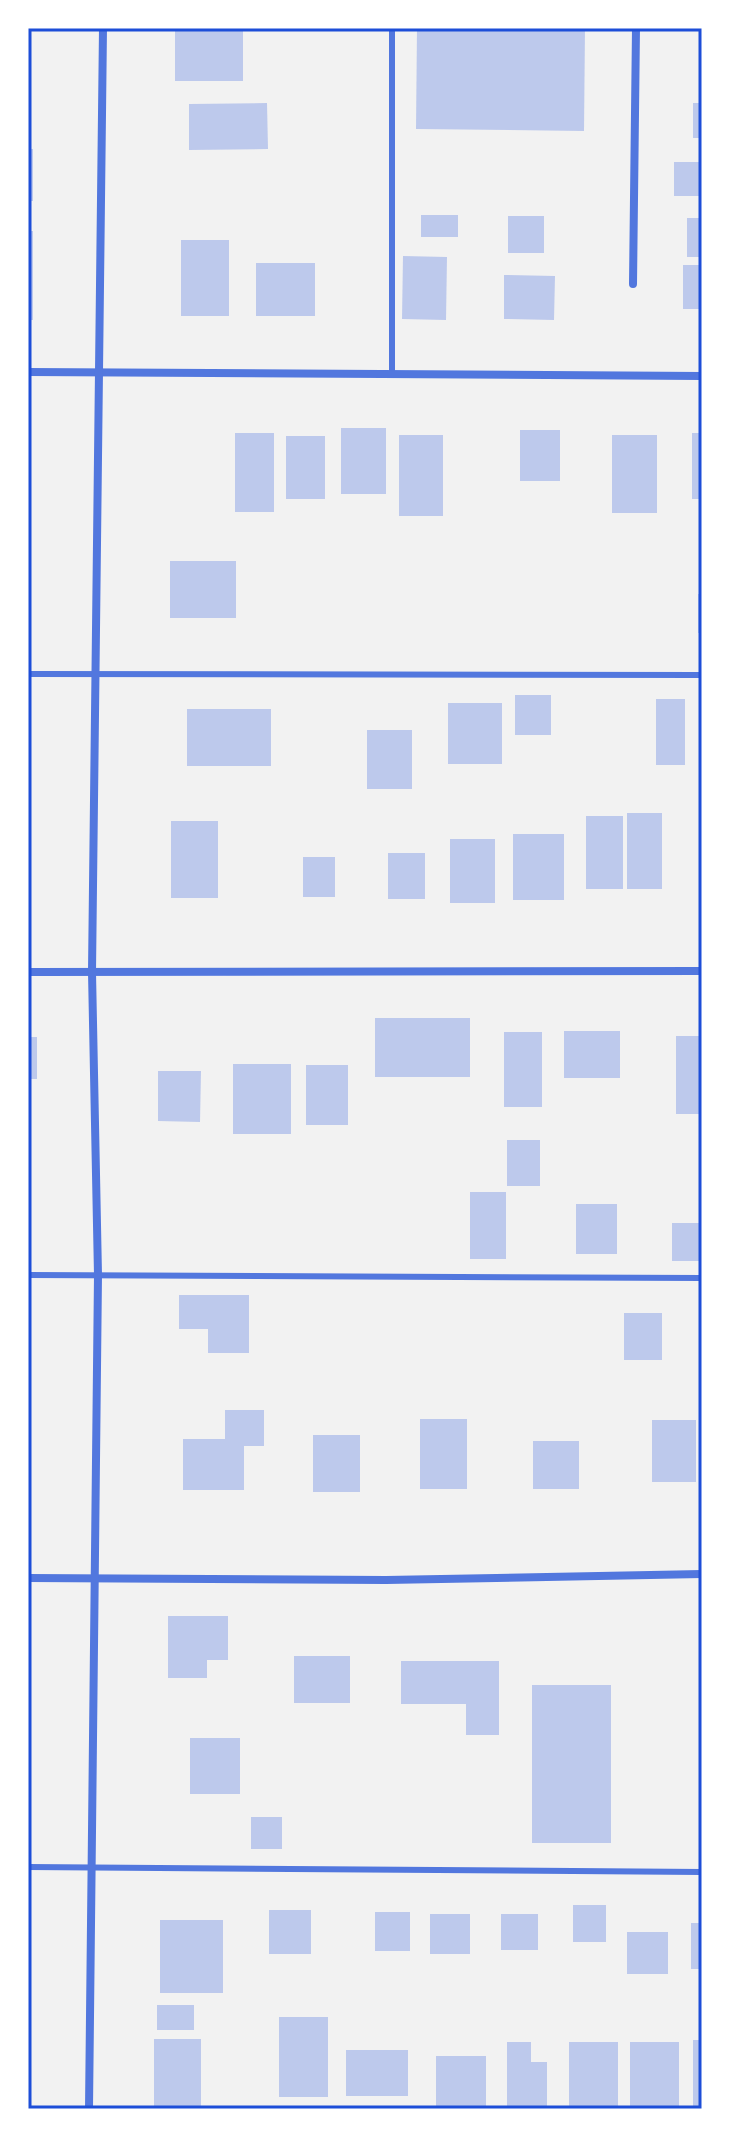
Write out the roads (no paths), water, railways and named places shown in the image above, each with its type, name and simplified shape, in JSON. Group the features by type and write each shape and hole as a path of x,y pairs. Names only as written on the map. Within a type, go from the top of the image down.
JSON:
{"street":[{"path":"89,2109 98,1275 92,972 103,28"},
{"path":"633,284 636,28"},
{"path":"28,372 702,376"},
{"path":"28,972 702,971"},
{"path":"28,1578 386,1580 702,1574"}],"lane":[{"path":"392,28 392,374"},
{"path":"28,674 702,675"},
{"path":"28,1275 702,1278"},
{"path":"28,1867 702,1872"}]}
